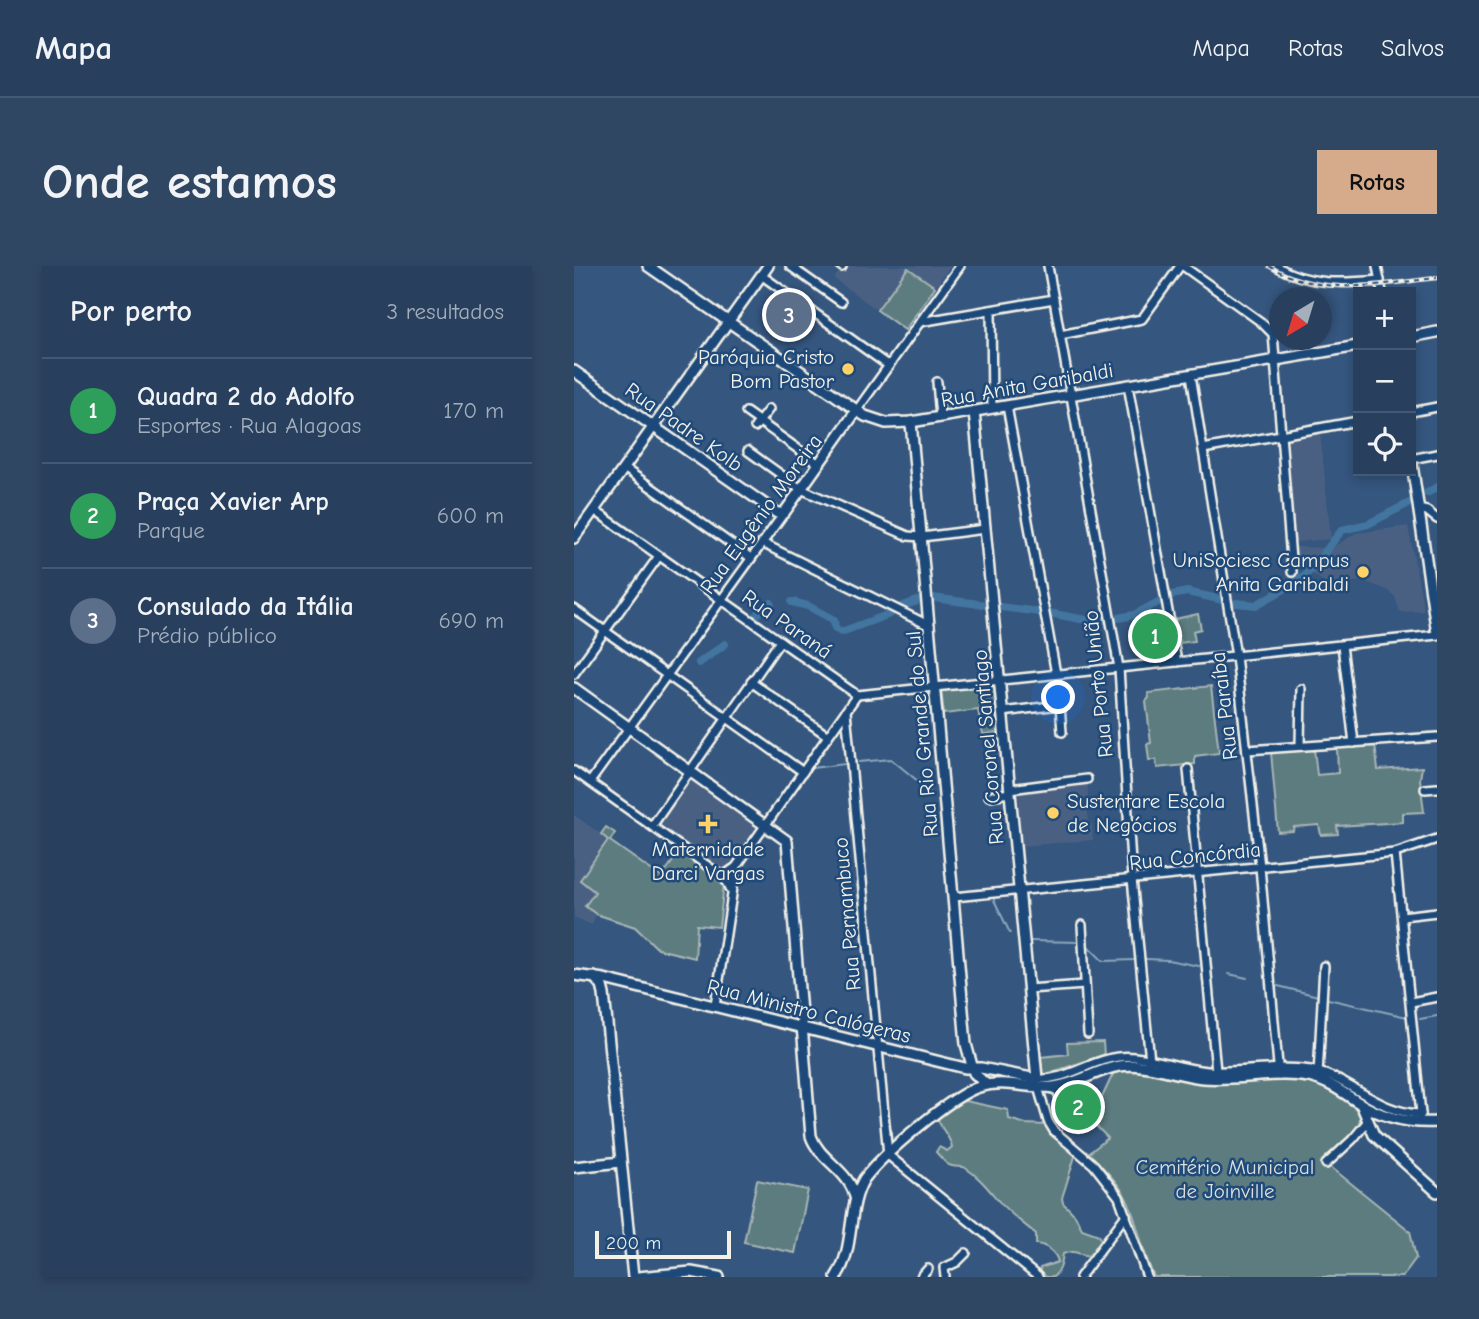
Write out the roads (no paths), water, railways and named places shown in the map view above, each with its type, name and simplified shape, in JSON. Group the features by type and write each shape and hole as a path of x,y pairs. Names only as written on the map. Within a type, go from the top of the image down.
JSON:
{"main road":[{"name":"Rua Anita Garibaldi","path":"648,266 857,410 878,421 893,424 1353,347"},
{"path":"575,534 768,266"},
{"path":"1416,336 1437,332"},
{"name":"Rua Padre Kolb","path":"574,371 779,515"},
{"name":"Rua Eugênio Moreira","path":"779,515 801,489 857,410"},
{"name":"Rua Coronel Santiago","path":"974,411 1038,1085"},
{"name":"Rua Rio Grande do Sul","path":"912,422 970,1076 969,1081 953,1098"},
{"path":"1413,476 1437,635"},
{"path":"574,688 785,839 788,845 812,1141 852,1186 855,1197"},
{"name":"Rua Ministro Calógeras","path":"574,975 619,982 1038,1085"},
{"path":"593,976 600,982 604,995 633,1277"},
{"path":"604,995 611,986 619,982"},
{"path":"836,1277 849,1248 855,1197 867,1174 953,1098 987,1085 1007,1082 1038,1085 1072,1083 1125,1066 1205,1078 1278,1072 1318,1075 1361,1104 1389,1117 1437,1122"},
{"path":"968,1068 987,1085"},
{"path":"1361,1104 1374,1135 1437,1192"},
{"path":"1374,1135 1378,1123 1389,1117"},
{"path":"574,1167 621,1162"},
{"path":"638,1277 691,1272 719,1277"}],"street":[{"path":"790,266 841,302"},
{"name":"Rua Eugênio Moreira","path":"857,410 960,266"},
{"name":"Rua Porto União","path":"1048,266 1119,668 1132,879 1150,1060"},
{"path":"1060,335 1142,319 1182,266 1269,328 1274,338 1292,572"},
{"path":"1276,266 1297,276 1320,281 1344,283 1380,280"},
{"path":"1377,266 1381,287"},
{"path":"761,275 889,366"},
{"path":"920,322 1054,299"},
{"path":"991,310 992,408"},
{"name":"Rua Paraíba","path":"1191,375 1236,656 1260,867 1278,1072"},
{"path":"937,382 940,417"},
{"path":"1128,385 1177,662"},
{"path":"1007,405 1056,674"},
{"path":"1416,410 1437,407"},
{"path":"757,424 769,409"},
{"path":"746,412 757,424 819,464"},
{"path":"1203,449 1353,422"},
{"path":"748,451 801,489 900,533 922,537 985,529"},
{"path":"1416,457 1437,454"},
{"path":"624,468 751,558"},
{"path":"1418,509 1427,511 1437,519"},
{"name":"Rua Paraná","path":"594,510 857,695"},
{"name":"Rua Eugênio Moreira","path":"590,782 762,543 779,515"},
{"path":"762,543 930,626"},
{"path":"574,674 659,556"},
{"path":"574,609 803,772"},
{"path":"719,874 726,874 736,867 857,695 1437,635"},
{"path":"652,826 780,641"},
{"path":"1342,645 1354,743"},
{"path":"751,682 828,736"},
{"path":"1300,746 1301,689"},
{"path":"1002,712 1060,705 1062,732"},
{"name":"Rua Pernambuco","path":"846,711 888,1155"},
{"path":"1247,750 1437,737"},
{"path":"1188,769 1216,1071"},
{"path":"574,771 719,874 732,890"},
{"path":"989,796 1087,779"},
{"path":"1425,789 1437,788"},
{"name":"Rua Concórdia","path":"954,897 1395,853 1437,839"},
{"path":"1324,966 1318,1075 1382,1105 1418,1118 1395,853"},
{"path":"715,1006 736,867"},
{"path":"1402,916 1437,912"},
{"path":"1082,925 1088,1034"},
{"path":"1028,989 1085,985"},
{"path":"1410,1002 1437,997"},
{"path":"1038,1085 1113,1058 1129,1057 1216,1071 1278,1072"},
{"path":"1070,1095 1072,1083"},
{"path":"1038,1085 1070,1095 1093,1109"},
{"path":"1038,1085 1048,1121 1054,1132 1105,1177 1119,1197 1147,1277"},
{"path":"1058,1092 1066,1116 1079,1127"},
{"path":"1326,1164 1367,1122"},
{"path":"888,1155 1038,1277"},
{"path":"1080,1277 1126,1215"},
{"path":"945,1277 944,1268 957,1262 966,1253"},
{"path":"921,1277 928,1269"}],"waterway":[{"path":"1427,493 1437,487"},
{"path":"1236,603 1256,605 1288,587 1310,571 1342,530 1368,524 1415,500"},
{"path":"1172,595 1187,592 1223,600"},
{"path":"933,598 987,605"},
{"path":"903,606 923,599"},
{"path":"1118,618 1134,615 1162,600"},
{"path":"792,602 808,606 834,620 835,628 841,632 890,614"},
{"path":"754,619 763,607 771,603"},
{"path":"1000,607 1040,612"},
{"path":"1049,613 1086,620 1107,620"},
{"path":"699,663 725,644"},
{"path":"859,762 891,759 930,791"},
{"path":"812,768 845,764"},
{"path":"994,900 1010,933"},
{"path":"1031,941 1079,942"},
{"path":"1087,945 1103,961 1135,960"},
{"path":"1146,959 1199,966"},
{"path":"1229,974 1247,978"},
{"path":"1274,985 1318,996"},
{"path":"1328,999 1407,1017"},
{"path":"1420,1019 1437,1016"}],"railway":[{"path":"1269,266 1289,276 1330,285 1372,285 1437,278"}],"place":[{"name":"Consulado da Itália","path":"789,315"},
{"name":"Paróquia Cristo Bom Pastor","path":"848,369"},
{"name":"UniSociesc Campus Anita Garibaldi","path":"1363,572"},
{"name":"Quadra 2 do Adolfo","path":"1155,636"},
{"name":"Sustentare Escola de Negócios","path":"1053,813"},
{"name":"Maternidade Darci Vargas","path":"708,824"},
{"name":"Praça Xavier Arp","path":"1078,1107"}],"park label":[{"name":"Cemitério Municipal de Joinville","path":"1225,1179"}]}
